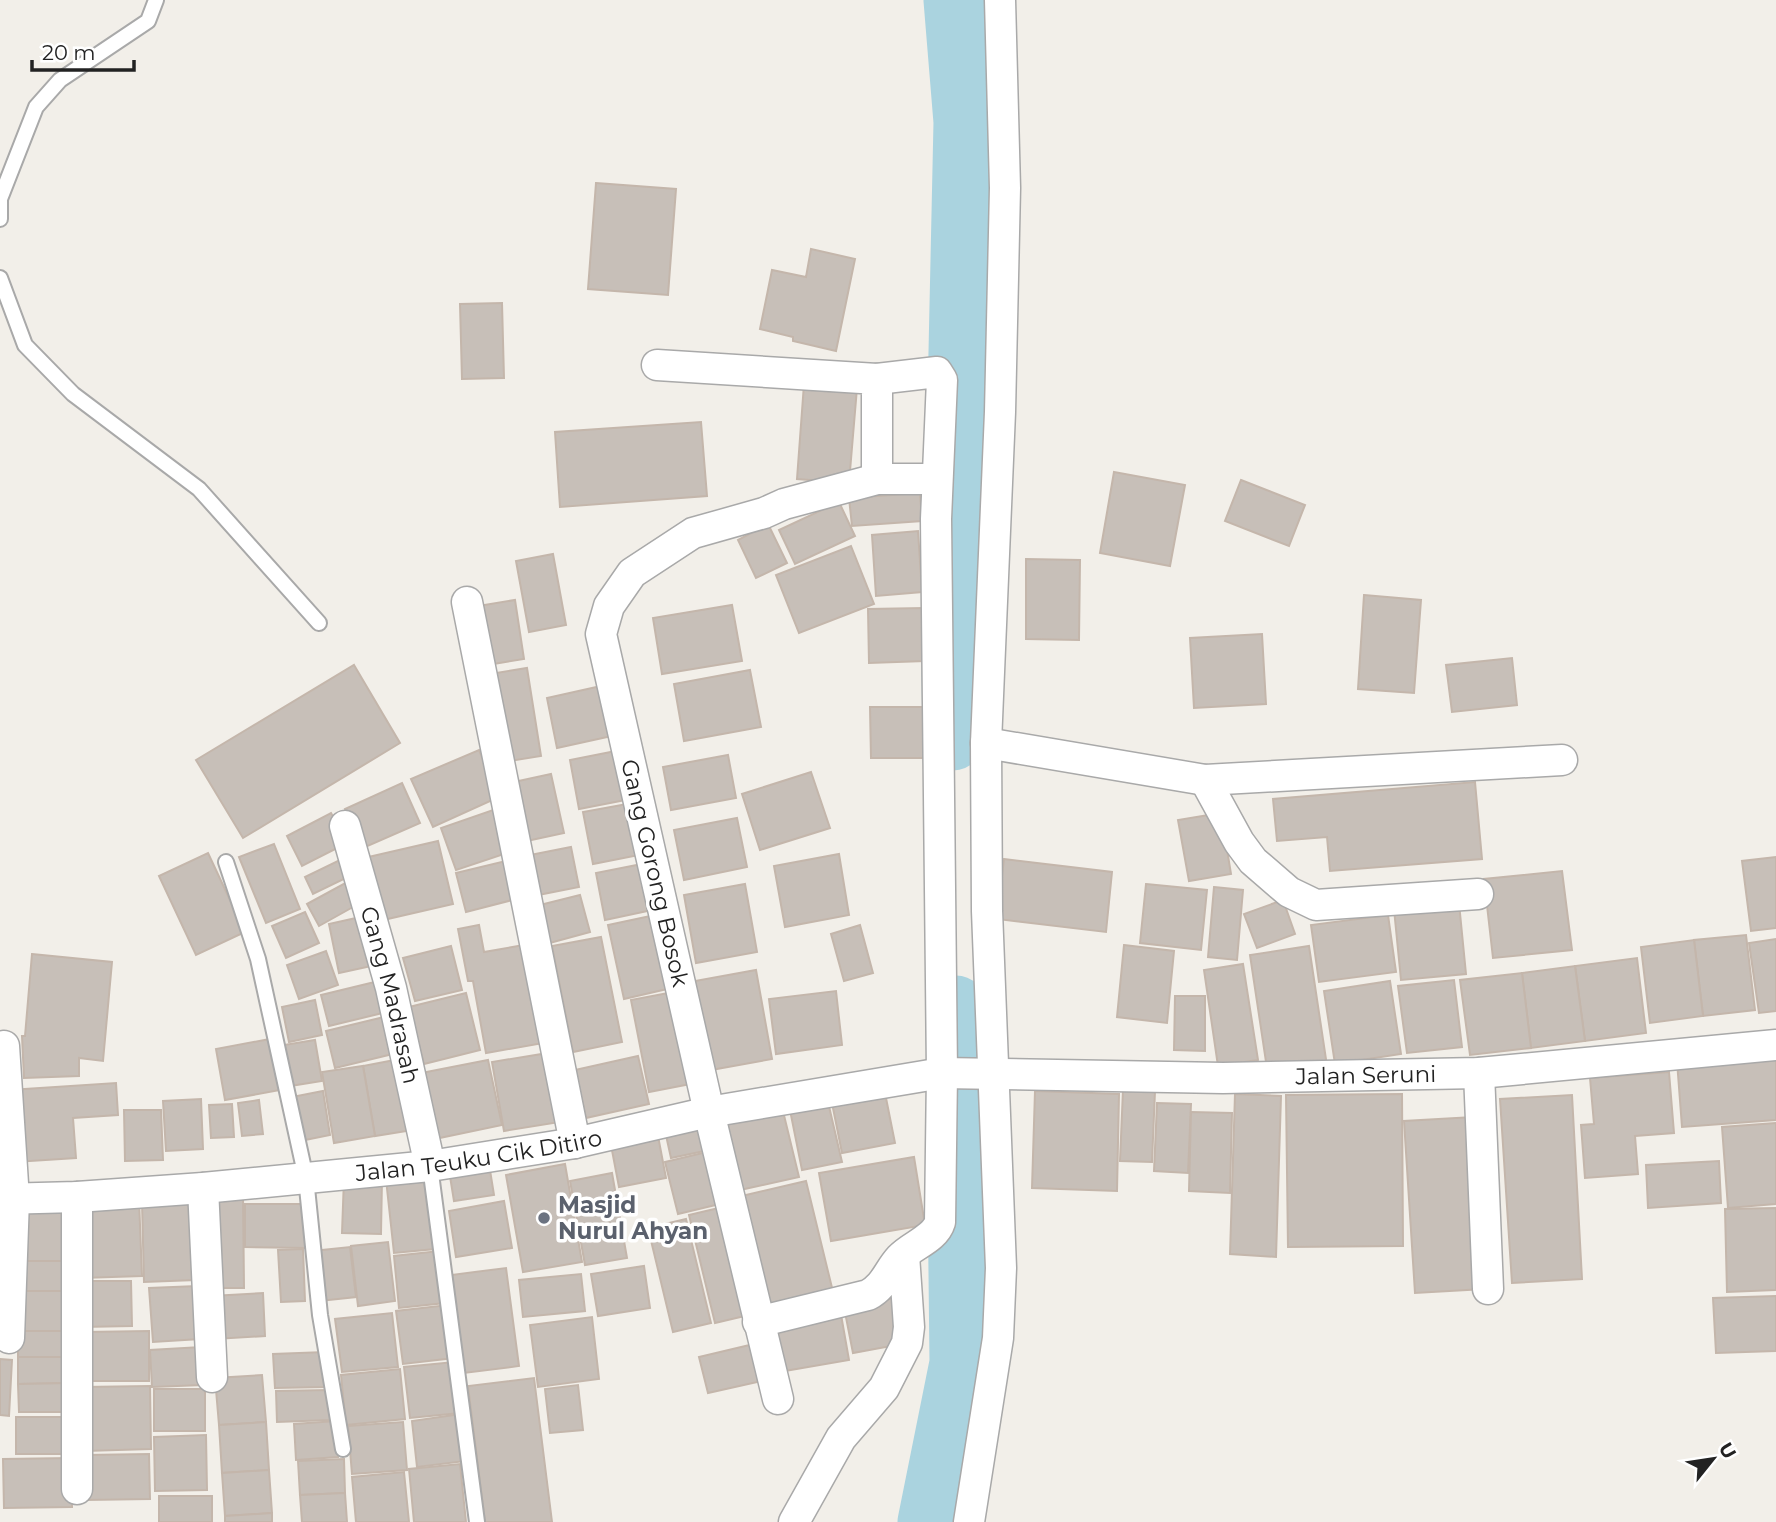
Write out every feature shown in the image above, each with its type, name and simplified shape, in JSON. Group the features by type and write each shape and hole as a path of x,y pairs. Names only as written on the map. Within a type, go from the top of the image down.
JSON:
{"street":[{"path":"758,1322 869,1295 878,1290 904,1255 936,1231 940,1222 968,1073 987,911 986,743 1000,412 1005,188 1000,0"},
{"path":"657,365 877,379 937,372 941,374 937,479 968,1073 995,1141 1001,1268 998,1338 970,1522"},
{"path":"877,379 877,479 937,479"},
{"name":"Gang Gorong Bosok","path":"778,1399 709,1112 601,634 609,606 632,573 681,539 719,524 877,479"},
{"path":"467,602 575,1143"},
{"path":"986,743 1205,780 1562,760"},
{"path":"1205,780 1239,842 1253,861 1289,892 1316,905 1478,894"},
{"name":"Gang Madrasah","path":"345,826 391,988 430,1166"},
{"name":"Jalan Seruni","path":"968,1073 1223,1078 1479,1073 1776,1045"},
{"path":"4,1046 9,1338"},
{"name":"Jalan Teuku Cik Ditiro","path":"7,1199 203,1188 430,1166 575,1143 709,1112 968,1073"},
{"path":"1479,1073 1488,1289"},
{"path":"203,1188 212,1377"},
{"path":"77,1197 77,1489"},
{"path":"794,1522 841,1438 884,1388 907,1343 908,1306 904,1255"}],"lane":[{"path":"0,219 0,198 36,107 60,80 148,21 156,0"},
{"path":"0,278 24,345 73,394 199,489 319,623"},
{"path":"226,862 258,959 306,1178 320,1315 343,1449"},
{"path":"430,1166 477,1522"}],"building":[{"path":"596,183 676,189 668,295 588,289"},
{"path":"811,249 855,259 836,351 793,341 793,337 760,329 772,270 806,277"},
{"path":"502,303 504,378 462,379 460,304"},
{"path":"804,384 857,388 849,483 797,479"},
{"path":"701,422 707,496 560,507 555,432"},
{"path":"1114,472 1185,485 1170,566 1100,553"},
{"path":"1241,480 1305,505 1289,546 1225,521"},
{"path":"920,493 922,521 852,526 849,498"},
{"path":"839,502 855,536 795,564 779,530"},
{"path":"768,524 787,563 756,578 738,540"},
{"path":"918,531 922,592 876,596 872,535"},
{"path":"851,546 874,604 799,633 776,575"},
{"path":"553,554 566,625 529,632 516,561"},
{"path":"1026,559 1080,560 1079,640 1026,639"},
{"path":"1364,595 1421,600 1414,693 1358,689"},
{"path":"515,600 524,659 487,665 478,606"},
{"path":"732,605 742,661 662,674 653,618"},
{"path":"924,608 925,661 869,663 868,609"},
{"path":"1262,634 1266,704 1194,708 1190,638"},
{"path":"1512,658 1517,705 1452,712 1446,665"},
{"path":"354,665 400,743 243,838 196,760"},
{"path":"527,668 541,756 504,762 490,674"},
{"path":"750,670 761,727 684,741 674,684"},
{"path":"610,684 621,734 557,748 547,698"},
{"path":"870,707 934,707 934,758 871,758"},
{"path":"626,749 636,798 579,809 570,760"},
{"path":"479,750 499,797 433,827 411,779"},
{"path":"728,755 736,798 671,810 663,767"},
{"path":"811,772 830,828 760,850 742,794"},
{"path":"551,774 564,833 522,842 509,783"},
{"path":"1475,782 1482,859 1330,871 1327,837 1277,841 1273,799"},
{"path":"402,783 420,823 363,848 345,809"},
{"path":"633,803 644,854 593,864 583,812"},
{"path":"499,808 513,851 456,870 441,828"},
{"path":"331,813 347,843 302,866 287,836"},
{"path":"1221,813 1231,874 1189,881 1178,820"},
{"path":"737,818 747,867 684,880 674,830"},
{"path":"438,841 453,904 379,921 364,858"},
{"path":"274,844 300,909 266,923 239,857"},
{"path":"571,847 579,887 533,896 525,856"},
{"path":"208,853 245,932 196,955 159,876"},
{"path":"839,854 849,915 785,927 774,866"},
{"path":"346,857 354,874 313,894 305,877"},
{"path":"1776,857 1776,928 1751,931 1742,861"},
{"path":"514,859 524,897 466,912 456,873"},
{"path":"1004,859 1112,872 1106,932 997,919"},
{"path":"647,863 657,909 605,920 596,873"},
{"path":"1562,871 1572,950 1493,958 1484,879"},
{"path":"349,881 362,902 319,926 307,904"},
{"path":"745,884 757,952 696,963 684,895"},
{"path":"1146,884 1207,890 1201,950 1140,943"},
{"path":"1214,887 1243,890 1237,960 1208,957"},
{"path":"580,895 590,932 546,944 536,906"},
{"path":"1283,900 1295,934 1257,948 1244,914"},
{"path":"1459,903 1466,974 1401,980 1394,909"},
{"path":"305,912 319,943 286,958 272,926"},
{"path":"660,914 676,987 624,999 608,925"},
{"path":"1388,915 1396,972 1319,982 1311,925"},
{"path":"365,916 376,965 339,973 329,924"},
{"path":"479,925 484,952 530,944 549,1042 486,1053 473,981 468,981 458,929"},
{"path":"860,925 873,973 844,981 831,934"},
{"path":"1746,935 1755,1010 1703,1016 1694,940"},
{"path":"601,937 622,1042 573,1052 552,946"},
{"path":"1776,939 1776,1011 1759,1013 1749,943"},
{"path":"1694,940 1703,1016 1650,1023 1641,947"},
{"path":"1124,945 1174,951 1167,1023 1117,1017"},
{"path":"451,946 462,990 415,1001 403,958"},
{"path":"1309,946 1327,1066 1268,1075 1250,955"},
{"path":"326,951 338,985 299,999 287,965"},
{"path":"32,954 112,962 103,1061 79,1058 79,1076 24,1078 22,1036 25,1036"},
{"path":"1637,958 1646,1033 1585,1041 1575,966"},
{"path":"1243,964 1258,1060 1218,1066 1204,970"},
{"path":"1575,966 1585,1041 1531,1048 1522,973"},
{"path":"756,970 772,1059 711,1070 695,981"},
{"path":"1522,973 1531,1048 1470,1055 1460,980"},
{"path":"383,980 391,1011 329,1026 321,995"},
{"path":"1454,980 1462,1047 1407,1053 1398,986"},
{"path":"1390,981 1401,1054 1335,1064 1324,991"},
{"path":"679,991 696,1083 649,1092 631,1000"},
{"path":"836,991 842,1045 776,1054 769,999"},
{"path":"466,993 480,1050 424,1064 409,1007"},
{"path":"1175,996 1205,996 1205,1051 1174,1050"},
{"path":"315,1000 322,1035 289,1042 282,1007"},
{"path":"388,1016 397,1053 335,1068 326,1031"},
{"path":"270,1039 280,1090 225,1100 216,1049"},
{"path":"315,1040 322,1081 290,1086 284,1045"},
{"path":"554,1052 566,1121 504,1131 492,1062"},
{"path":"1776,1054 1776,1120 1682,1127 1677,1061"},
{"path":"638,1056 649,1104 586,1118 575,1070"},
{"path":"400,1059 413,1130 375,1136 363,1066"},
{"path":"488,1060 502,1125 430,1140 416,1074"},
{"path":"363,1066 375,1136 334,1143 322,1072"},
{"path":"1669,1072 1674,1133 1635,1136 1638,1174 1585,1178 1581,1125 1594,1124 1590,1078"},
{"path":"116,1083 118,1115 73,1118 76,1158 15,1162 10,1090"},
{"path":"1123,1090 1155,1091 1152,1162 1120,1161"},
{"path":"323,1091 330,1135 300,1141 292,1097"},
{"path":"1035,1091 1119,1094 1117,1191 1032,1188"},
{"path":"885,1093 895,1143 842,1153 832,1103"},
{"path":"1235,1094 1281,1096 1276,1257 1230,1254"},
{"path":"1402,1094 1403,1246 1288,1247 1286,1095"},
{"path":"1572,1095 1582,1279 1512,1283 1500,1099"},
{"path":"201,1099 203,1149 166,1151 163,1101"},
{"path":"259,1100 263,1134 242,1136 238,1103"},
{"path":"828,1102 842,1162 802,1170 790,1110"},
{"path":"781,1103 799,1177 740,1190 723,1116"},
{"path":"1157,1103 1191,1104 1188,1173 1154,1171"},
{"path":"232,1104 234,1137 211,1138 209,1105"},
{"path":"124,1110 161,1110 163,1160 125,1161"},
{"path":"1191,1112 1232,1113 1230,1193 1189,1191"},
{"path":"707,1117 714,1149 671,1158 664,1126"},
{"path":"1473,1117 1484,1289 1415,1293 1404,1121"},
{"path":"1776,1123 1776,1204 1728,1208 1722,1127"},
{"path":"658,1136 666,1178 619,1187 611,1145"},
{"path":"711,1151 724,1203 678,1214 665,1162"},
{"path":"914,1157 925,1225 831,1241 819,1173"},
{"path":"1719,1161 1721,1203 1648,1208 1646,1165"},
{"path":"489,1164 494,1195 454,1201 449,1170"},
{"name":"Masjid Nurul Ahyan","path":"565,1164 582,1262 523,1272 506,1175"},
{"path":"612,1173 627,1258 585,1265 570,1181"},
{"path":"427,1174 435,1249 394,1253 386,1179"},
{"path":"344,1178 382,1179 381,1234 342,1233"},
{"path":"806,1181 834,1296 761,1313 733,1198"},
{"path":"211,1195 243,1195 244,1288 212,1288"},
{"path":"139,1199 142,1276 82,1278 79,1201"},
{"path":"194,1201 196,1280 144,1282 142,1203"},
{"path":"504,1201 512,1248 456,1257 449,1211"},
{"path":"21,1204 74,1204 75,1261 22,1261"},
{"path":"245,1204 308,1204 307,1248 245,1247"},
{"path":"723,1207 749,1315 715,1323 689,1215"},
{"path":"1776,1208 1776,1290 1727,1292 1725,1209"},
{"path":"686,1219 711,1323 673,1332 648,1228"},
{"path":"388,1242 395,1301 358,1306 351,1246"},
{"path":"350,1247 356,1297 320,1301 313,1251"},
{"path":"303,1249 305,1301 281,1302 278,1250"},
{"path":"439,1251 445,1303 399,1308 394,1256"},
{"path":"22,1261 75,1261 76,1291 22,1291"},
{"path":"644,1266 650,1308 598,1316 591,1274"},
{"path":"506,1268 519,1366 464,1373 451,1275"},
{"path":"581,1274 585,1311 523,1317 519,1280"},
{"path":"81,1281 131,1281 132,1326 82,1327"},
{"path":"197,1286 200,1339 153,1342 149,1288"},
{"path":"22,1291 76,1291 71,1331 18,1331"},
{"path":"263,1293 265,1336 215,1339 212,1296"},
{"path":"1776,1296 1776,1351 1716,1353 1713,1298"},
{"path":"894,1298 902,1344 853,1353 844,1307"},
{"path":"448,1305 454,1358 403,1364 396,1311"},
{"path":"840,1309 849,1360 773,1373 764,1323"},
{"path":"392,1313 398,1367 342,1372 335,1319"},
{"path":"592,1317 599,1379 538,1387 530,1325"},
{"path":"18,1331 71,1331 72,1357 18,1357"},
{"path":"149,1331 149,1381 84,1381 84,1332"},
{"path":"758,1343 766,1380 708,1393 699,1357"},
{"path":"201,1347 203,1385 152,1387 150,1350"},
{"path":"325,1352 326,1387 275,1388 273,1354"},
{"path":"18,1357 72,1357 72,1383 18,1384"},
{"path":"0,1359 12,1360 9,1416 0,1415"},
{"path":"454,1362 460,1413 410,1418 404,1367"},
{"path":"400,1369 405,1419 346,1425 341,1375"},
{"path":"262,1375 266,1422 219,1425 215,1378"},
{"path":"534,1378 552,1522 485,1522 468,1386"},
{"path":"72,1383 72,1412 19,1412 18,1384"},
{"path":"578,1385 583,1430 550,1433 545,1389"},
{"path":"150,1386 151,1449 85,1451 83,1387"},
{"path":"154,1389 205,1389 205,1431 154,1431"},
{"path":"329,1390 330,1420 277,1422 276,1391"},
{"path":"461,1414 466,1461 417,1467 412,1421"},
{"path":"16,1417 72,1417 73,1454 16,1454"},
{"path":"336,1421 338,1457 296,1460 294,1424"},
{"path":"266,1422 269,1470 222,1473 219,1425"},
{"path":"403,1422 407,1470 352,1474 348,1426"},
{"path":"206,1435 207,1490 155,1491 154,1437"},
{"path":"149,1454 150,1499 86,1500 85,1455"},
{"path":"71,1458 72,1507 4,1508 3,1459"},
{"path":"344,1459 345,1493 300,1495 298,1461"},
{"path":"460,1464 466,1522 414,1522 409,1469"},
{"path":"269,1470 272,1513 225,1516 222,1473"},
{"path":"404,1472 409,1522 356,1522 352,1477"},
{"path":"345,1493 347,1522 302,1522 300,1495"},
{"path":"159,1496 212,1496 212,1522 159,1522"},
{"path":"272,1513 272,1522 225,1522 225,1516"}],"waterway":[{"path":"953,740 952,674 964,122 954,0"},
{"path":"928,1522 960,1363 956,1006"}],"place":[{"name":"Masjid Nurul Ahyan","path":"544,1218"}]}
